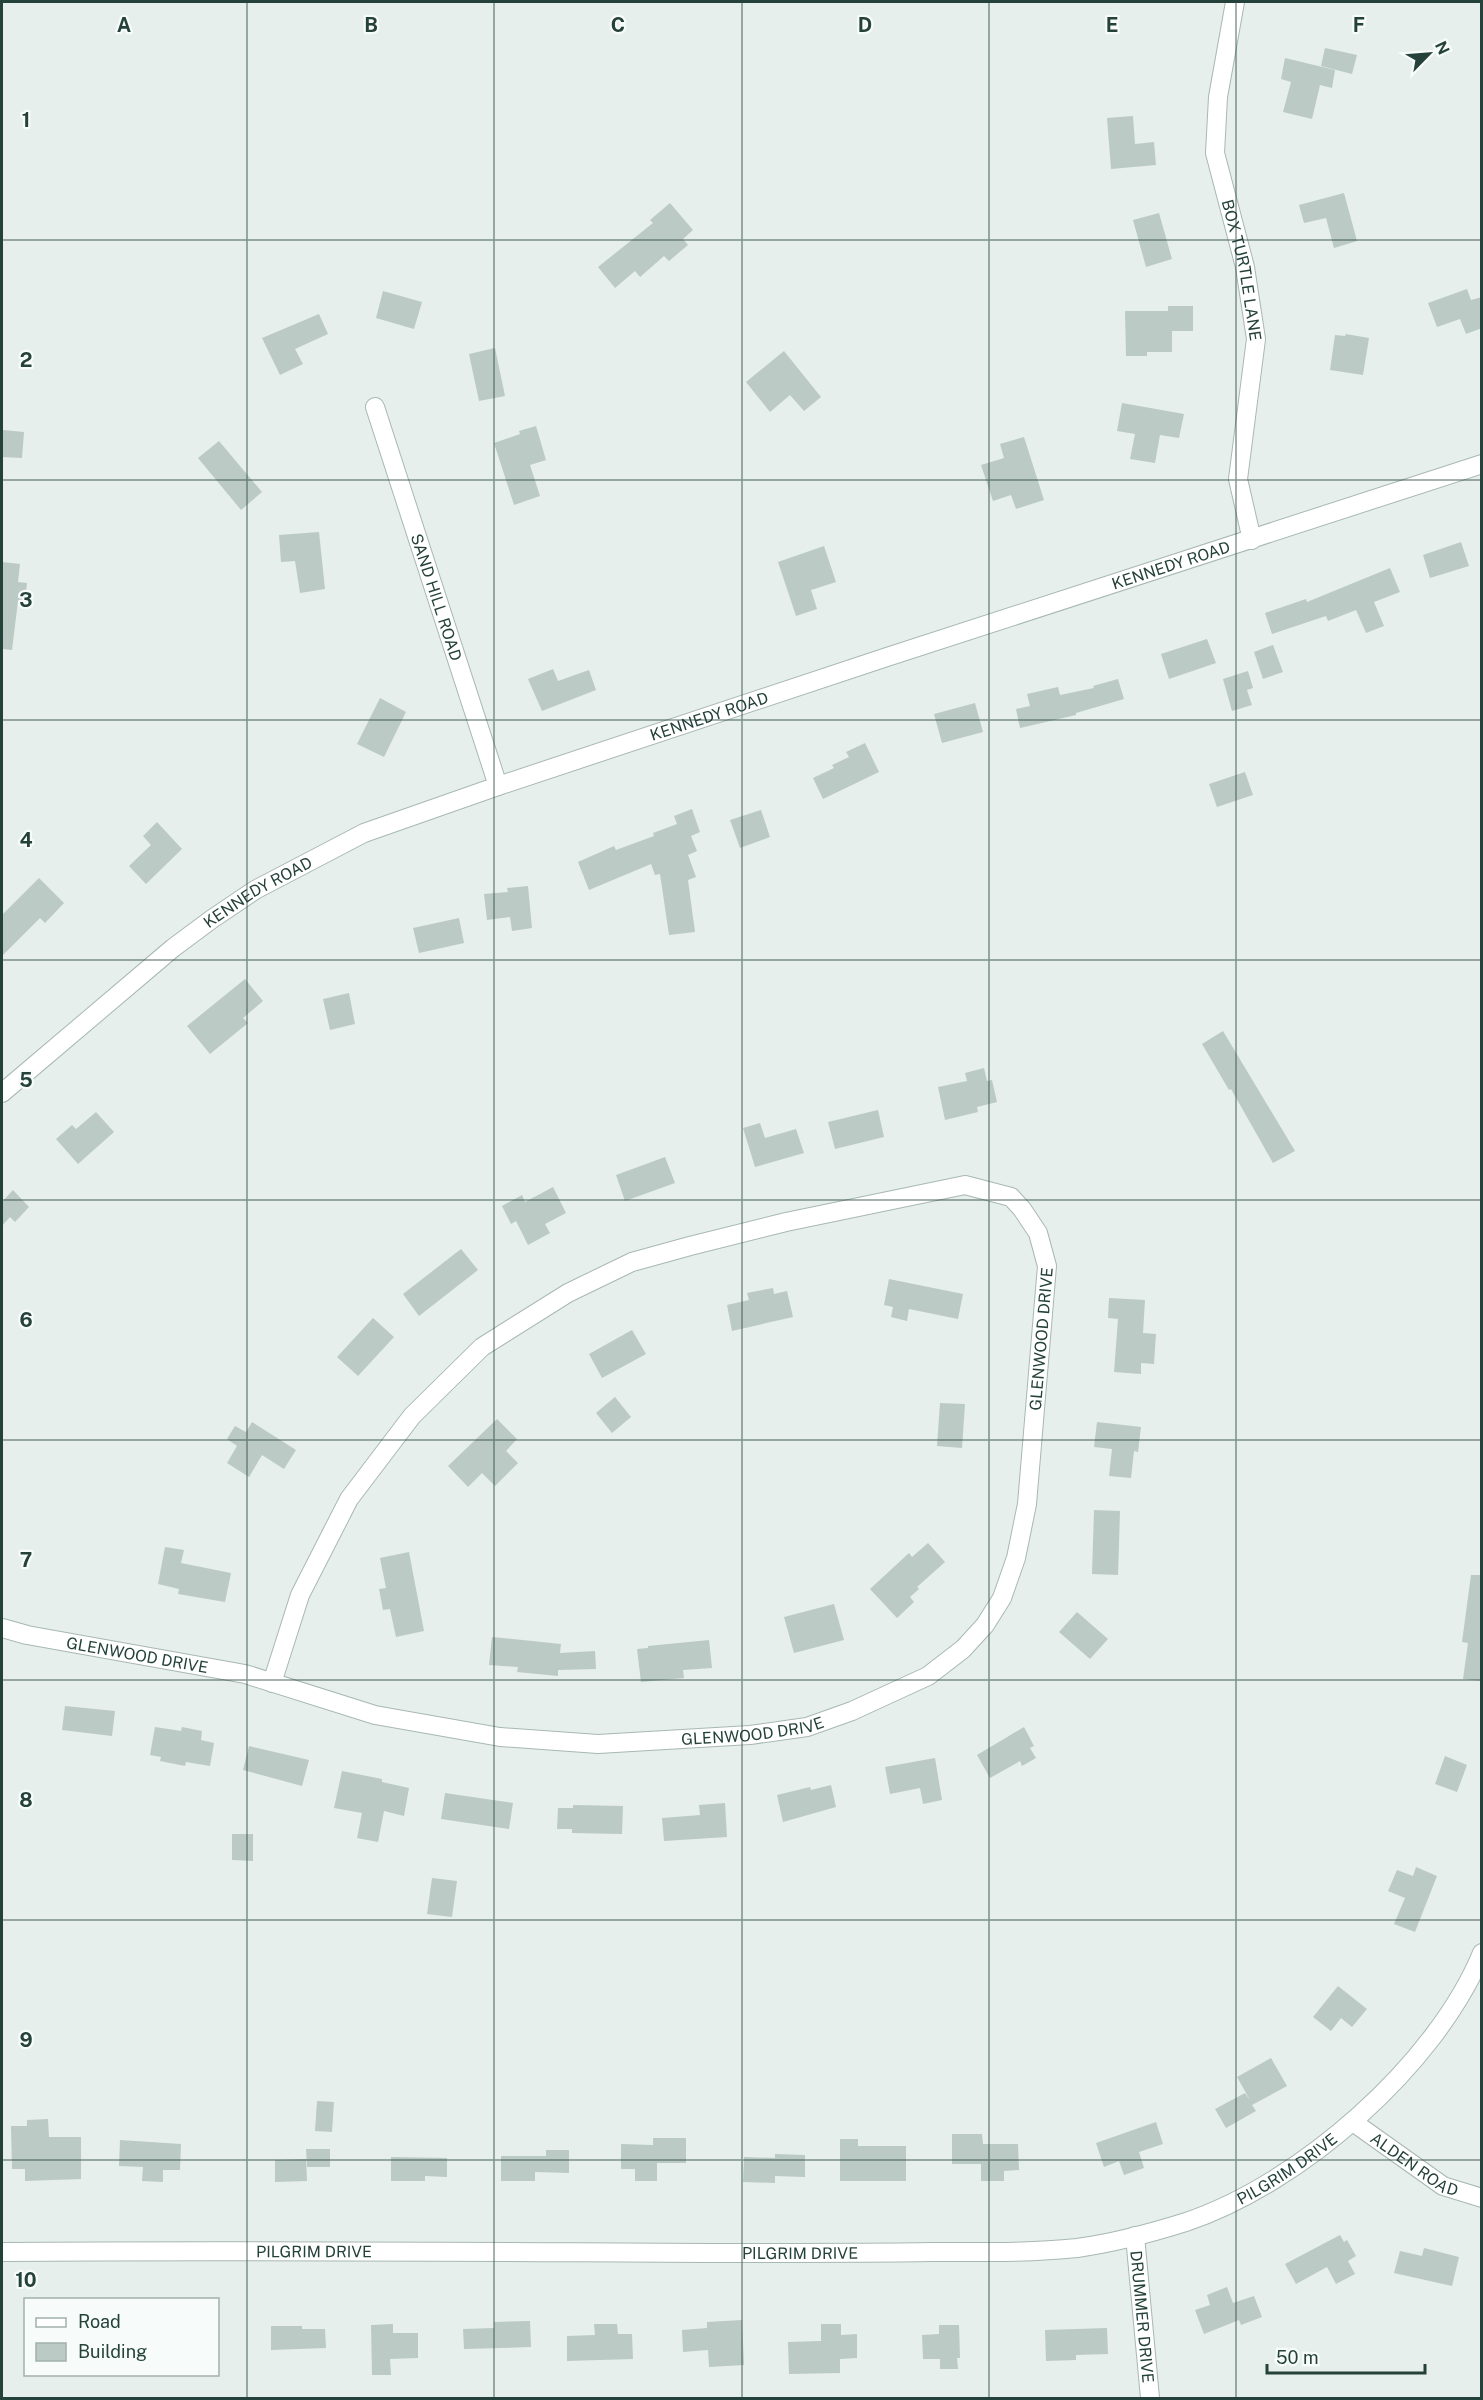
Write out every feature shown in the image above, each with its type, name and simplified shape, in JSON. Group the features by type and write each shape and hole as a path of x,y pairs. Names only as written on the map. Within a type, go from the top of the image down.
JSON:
{"street":[{"name":"BOX TURTLE LANE","path":"1235,2 1218,97 1215,153 1245,267 1256,339 1238,479 1252,540"},
{"name":"SAND HILL ROAD","path":"375,407 498,786"},
{"name":"KENNEDY ROAD","path":"2,1093 173,948 255,891 364,833 498,786 1482,464"},
{"name":"GLENWOOD DRIVE","path":"2,1628 27,1635 245,1674 272,1683 375,1715 500,1737 598,1744 750,1736 807,1727 861,1707 928,1676 963,1649 985,1625 1002,1598 1016,1558 1027,1503 1047,1266 1038,1233 1011,1197 965,1185 786,1222 690,1246 632,1262 568,1293 482,1347 412,1416 344,1509 300,1596 272,1683"},
{"name":"PILGRIM DRIVE","path":"2,2252 895,2253 1076,2247 1135,2236 1188,2221 1227,2205 1270,2183 1353,2122 1416,2058 1450,2010 1482,1953"},
{"name":"ALDEN ROAD","path":"1353,2122 1443,2186 1482,2198"},
{"name":"DRUMMER DRIVE","path":"1135,2236 1150,2398"}],"building":[{"path":"1325,48 1357,55 1352,74 1321,66"},
{"path":"1285,58 1335,70 1332,88 1320,85 1312,119 1283,112 1291,82 1281,79"},
{"path":"1133,116 1135,144 1154,142 1156,165 1111,169 1107,118"},
{"path":"1344,193 1357,241 1334,248 1326,218 1304,223 1299,205"},
{"path":"670,203 693,230 683,239 688,245 669,261 664,256 640,277 635,271 615,288 598,267 653,223 650,220"},
{"path":"1159,213 1172,259 1146,267 1133,220"},
{"path":"1467,289 1471,300 1482,297 1482,328 1466,334 1460,319 1437,327 1428,303"},
{"path":"383,291 422,302 414,329 376,318"},
{"path":"1168,306 1193,306 1193,331 1172,331 1172,352 1147,352 1147,356 1126,356 1125,311 1168,311"},
{"path":"319,314 328,334 295,349 303,364 280,375 262,338"},
{"path":"1346,334 1369,338 1363,375 1330,370 1335,335 1345,336"},
{"path":"495,348 505,396 479,401 469,354"},
{"path":"784,351 821,397 804,411 790,395 770,412 746,382"},
{"path":"1122,403 1184,414 1179,438 1160,435 1155,463 1130,459 1135,434 1117,431"},
{"path":"536,426 546,460 530,465 540,496 514,505 494,443"},
{"path":"3,430 24,432 22,458 2,457"},
{"path":"1024,437 1044,500 1016,509 1011,495 993,501 981,465 1004,458 1000,444"},
{"path":"219,441 262,492 241,510 198,458"},
{"path":"319,532 325,589 300,593 295,561 281,562 279,535"},
{"path":"1461,542 1469,566 1430,578 1423,555"},
{"path":"824,546 836,582 811,590 817,609 796,616 778,562"},
{"path":"2,562 20,564 18,582 27,583 25,602 18,601 12,650 2,649"},
{"path":"1390,568 1400,592 1374,602 1384,626 1366,633 1356,610 1328,621 1326,616 1272,634 1265,613 1306,599 1307,602"},
{"path":"1207,639 1216,663 1169,679 1161,654"},
{"path":"1273,645 1283,672 1263,679 1254,652"},
{"path":"553,669 558,681 589,670 596,690 542,711 528,679"},
{"path":"1248,671 1253,688 1247,690 1252,705 1232,711 1223,679"},
{"path":"1118,679 1124,699 1076,713 1076,715 1020,728 1016,709 1030,706 1027,694 1058,687 1060,695 1094,688 1093,686"},
{"path":"380,698 406,712 384,757 357,744"},
{"path":"975,703 983,732 942,743 934,714"},
{"path":"865,743 879,772 823,799 813,778 834,768 832,765 849,757 846,752"},
{"path":"1245,772 1253,795 1217,807 1209,784"},
{"path":"692,809 700,832 691,836 697,851 688,855 696,877 688,880 695,932 669,935 660,874 655,875 651,864 589,890 578,862 614,846 616,850 654,836 653,833 677,824 674,816"},
{"path":"761,810 770,837 740,848 730,820"},
{"path":"157,822 182,849 146,884 129,866 151,845 143,836"},
{"path":"39,878 64,903 45,923 40,918 2,956 2,915"},
{"path":"528,886 532,928 512,931 510,917 487,920 484,894 508,892 507,888"},
{"path":"459,918 464,943 419,953 413,928"},
{"path":"245,979 263,1001 243,1018 248,1023 210,1054 187,1026"},
{"path":"349,993 355,1024 330,1030 323,999"},
{"path":"1223,1031 1295,1151 1273,1163 1231,1089 1229,1090 1202,1044"},
{"path":"984,1068 987,1081 992,1080 997,1102 977,1107 978,1112 945,1120 938,1087 967,1081 965,1073"},
{"path":"878,1110 884,1137 835,1149 828,1122"},
{"path":"96,1112 114,1132 78,1164 56,1139 72,1125 76,1129"},
{"path":"760,1123 765,1138 796,1129 804,1153 755,1167 743,1128"},
{"path":"665,1157 675,1183 625,1201 616,1175"},
{"path":"553,1187 566,1213 545,1224 550,1233 528,1245 516,1221 511,1224 502,1206 522,1195 525,1202"},
{"path":"13,1190 29,1207 15,1222 10,1217 2,1226 2,1202"},
{"path":"461,1249 478,1270 419,1316 403,1294"},
{"path":"889,1279 963,1294 958,1319 909,1309 907,1321 891,1317 893,1307 884,1305"},
{"path":"773,1288 774,1294 787,1291 793,1317 732,1331 727,1305 749,1300 747,1293"},
{"path":"1109,1298 1145,1300 1143,1333 1156,1334 1154,1364 1141,1363 1141,1374 1114,1372 1118,1319 1108,1318"},
{"path":"373,1318 394,1337 358,1376 337,1357"},
{"path":"632,1330 646,1354 602,1378 589,1354"},
{"path":"615,1397 631,1417 612,1433 596,1413"},
{"path":"940,1403 965,1404 962,1448 937,1446"},
{"path":"497,1419 517,1439 506,1451 518,1463 495,1486 482,1473 468,1487 448,1466"},
{"path":"252,1422 296,1450 284,1469 262,1455 249,1477 227,1463 237,1446 227,1439 235,1426 246,1432"},
{"path":"1097,1422 1141,1427 1138,1452 1134,1451 1131,1478 1109,1476 1112,1449 1094,1447"},
{"path":"1094,1510 1120,1511 1118,1575 1092,1574"},
{"path":"928,1543 945,1562 917,1587 919,1589 910,1597 914,1602 897,1618 870,1589 909,1553 912,1557"},
{"path":"165,1547 184,1550 181,1563 231,1573 225,1602 178,1594 179,1589 158,1584"},
{"path":"409,1552 424,1631 396,1637 390,1609 383,1610 379,1589 386,1588 380,1558"},
{"path":"1471,1575 1482,1575 1482,1681 1463,1679 1468,1643 1462,1642"},
{"path":"834,1604 844,1640 794,1653 784,1617"},
{"path":"1077,1612 1108,1639 1090,1659 1059,1632"},
{"path":"492,1637 561,1644 560,1653 595,1651 596,1669 558,1670 558,1676 517,1672 518,1667 489,1665"},
{"path":"709,1640 712,1668 683,1670 684,1678 641,1682 637,1649"},
{"path":"65,1706 115,1711 112,1736 62,1730"},
{"path":"155,1727 181,1731 182,1727 202,1731 201,1740 214,1743 210,1766 186,1762 185,1766 160,1761 161,1757 150,1755"},
{"path":"1024,1727 1034,1746 1030,1748 1036,1758 1022,1766 1020,1761 990,1778 977,1755"},
{"path":"249,1746 309,1760 302,1786 243,1770"},
{"path":"1445,1756 1467,1765 1457,1792 1435,1784"},
{"path":"935,1758 942,1800 923,1804 920,1788 890,1794 885,1767"},
{"path":"342,1771 382,1779 382,1782 409,1788 404,1816 384,1811 378,1842 357,1838 362,1813 334,1808"},
{"path":"831,1785 836,1807 783,1822 777,1795 810,1787 811,1790"},
{"path":"445,1793 513,1803 509,1829 441,1819"},
{"path":"725,1803 727,1837 664,1841 662,1818 700,1815 699,1805"},
{"path":"573,1805 623,1806 622,1834 572,1833 572,1829 557,1829 558,1808 573,1808"},
{"path":"232,1834 253,1834 253,1861 232,1860"},
{"path":"1416,1867 1437,1876 1415,1932 1394,1924 1405,1898 1388,1891 1397,1870 1413,1876"},
{"path":"432,1878 457,1881 452,1917 427,1914"},
{"path":"1338,1986 1367,2009 1352,2027 1341,2018 1331,2031 1313,2017"},
{"path":"1271,2058 1287,2086 1252,2105 1256,2111 1226,2128 1215,2109 1245,2093 1250,2100 1237,2077"},
{"path":"317,2101 334,2102 332,2132 315,2131"},
{"path":"48,2119 49,2137 81,2137 81,2179 25,2181 25,2169 12,2169 11,2126 27,2126 27,2120"},
{"path":"1156,2122 1163,2144 1139,2152 1144,2168 1124,2175 1119,2161 1104,2167 1096,2143"},
{"path":"952,2134 982,2134 983,2144 1018,2144 1019,2170 1004,2171 1004,2181 981,2181 981,2164 952,2164"},
{"path":"653,2138 686,2138 686,2163 657,2163 657,2181 635,2181 635,2169 621,2169 621,2144 653,2145"},
{"path":"840,2139 858,2139 858,2146 906,2146 906,2181 840,2181"},
{"path":"120,2140 181,2144 180,2170 163,2170 163,2182 142,2181 143,2167 119,2166"},
{"path":"306,2149 330,2149 330,2167 307,2167"},
{"path":"546,2150 569,2150 569,2173 535,2172 535,2181 501,2181 501,2156 546,2156"},
{"path":"775,2154 805,2155 805,2177 775,2176 775,2183 743,2182 744,2157 775,2158"},
{"path":"391,2157 447,2158 447,2177 425,2176 425,2181 391,2181"},
{"path":"306,2159 307,2181 275,2182 275,2160"},
{"path":"1340,2235 1344,2242 1347,2240 1356,2256 1348,2261 1355,2274 1336,2284 1327,2267 1296,2284 1285,2264"},
{"path":"1424,2248 1459,2257 1452,2286 1394,2273 1400,2251 1422,2256"},
{"path":"1227,2287 1233,2303 1254,2296 1262,2317 1241,2325 1239,2320 1204,2334 1195,2310 1210,2305 1207,2295"},
{"path":"742,2320 744,2365 709,2367 708,2350 683,2352 682,2330 707,2328 707,2322"},
{"path":"530,2321 531,2347 464,2349 463,2329 494,2328 494,2322"},
{"path":"393,2324 393,2333 418,2333 418,2358 390,2359 391,2375 372,2375 371,2325"},
{"path":"594,2324 617,2324 618,2334 632,2334 633,2359 567,2361 567,2336 595,2335"},
{"path":"821,2324 841,2324 841,2335 857,2334 857,2358 840,2359 840,2373 789,2374 788,2342 821,2341"},
{"path":"939,2325 959,2325 958,2369 940,2369 940,2359 923,2359 922,2335 939,2334"},
{"path":"271,2326 325,2329 326,2348 271,2350"},
{"path":"1107,2328 1108,2354 1076,2355 1076,2360 1046,2361 1045,2330"}]}
